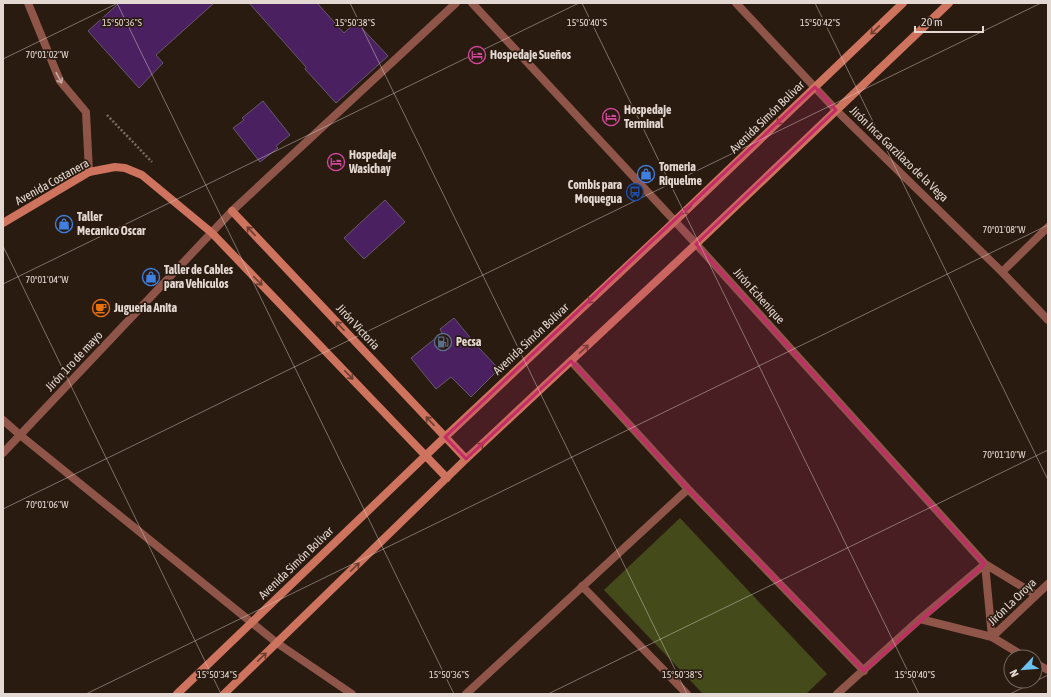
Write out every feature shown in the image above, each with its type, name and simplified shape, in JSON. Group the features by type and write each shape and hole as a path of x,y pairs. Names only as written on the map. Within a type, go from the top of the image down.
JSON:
{"street":[{"path":"28,3 60,81 86,112 89,172"},
{"name":"Jirón 1ro de mayo","path":"3,453 232,211 456,3"},
{"name":"Jirón Echenique","path":"472,3 675,221 985,564 1036,595"},
{"name":"Jirón Inca Garzilazo de la Vega","path":"736,3 836,110 1002,272 1048,320"},
{"name":"Avenida Simón Bolívar","path":"177,694 426,455 675,221 903,3"},
{"path":"224,694 466,459 696,244 949,3"},
{"name":"Avenida Costanera","path":"3,223 89,172 115,167 125,168 142,175 212,233"},
{"name":"Jirón Victoria","path":"232,211 466,459"},
{"path":"1002,272 1048,227"},
{"path":"212,233 447,478"},
{"path":"571,361 688,489 864,671"},
{"path":"3,420 251,623 277,643 352,694"},
{"path":"466,694 688,489"},
{"path":"837,694 985,564"},
{"path":"985,564 992,637"},
{"name":"Jirón La Oroya","path":"992,637 1048,584"},
{"path":"582,586 687,694"},
{"path":"920,620 992,637 1012,649"}],"highlighted area":[{"path":"815,87 836,110 696,244 985,564 864,671 688,489 571,361 466,459 445,437"}],"green space":[{"path":"680,518 827,674 806,694 703,694 604,590"}],"building":[{"path":"119,3 214,3 156,55 163,63 139,88 88,31"},
{"path":"249,3 317,3 344,33 356,22 388,56 336,103"},
{"path":"263,101 290,135 276,146 278,148 260,162 233,128 244,120 242,118"},
{"path":"385,200 405,222 364,259 344,238"},
{"path":"454,318 499,369 471,397 451,377 436,389 411,358 442,333 440,329"}],"place":[{"name":"Hospedaje Sueños","path":"477,55"},
{"name":"Hospedaje Terminal","path":"611,117"},
{"name":"Hospedaje Wasichay","path":"336,162"},
{"name":"Torneria Riquelme","path":"646,174"},
{"name":"Combis para Moquegua","path":"635,192"},
{"name":"Taller Mecanico Oscar","path":"64,224"},
{"name":"Taller de Cables para Vehiculos","path":"151,277"},
{"name":"Jugueria Anita","path":"101,308"},
{"name":"Pecsa","path":"443,342"}]}
